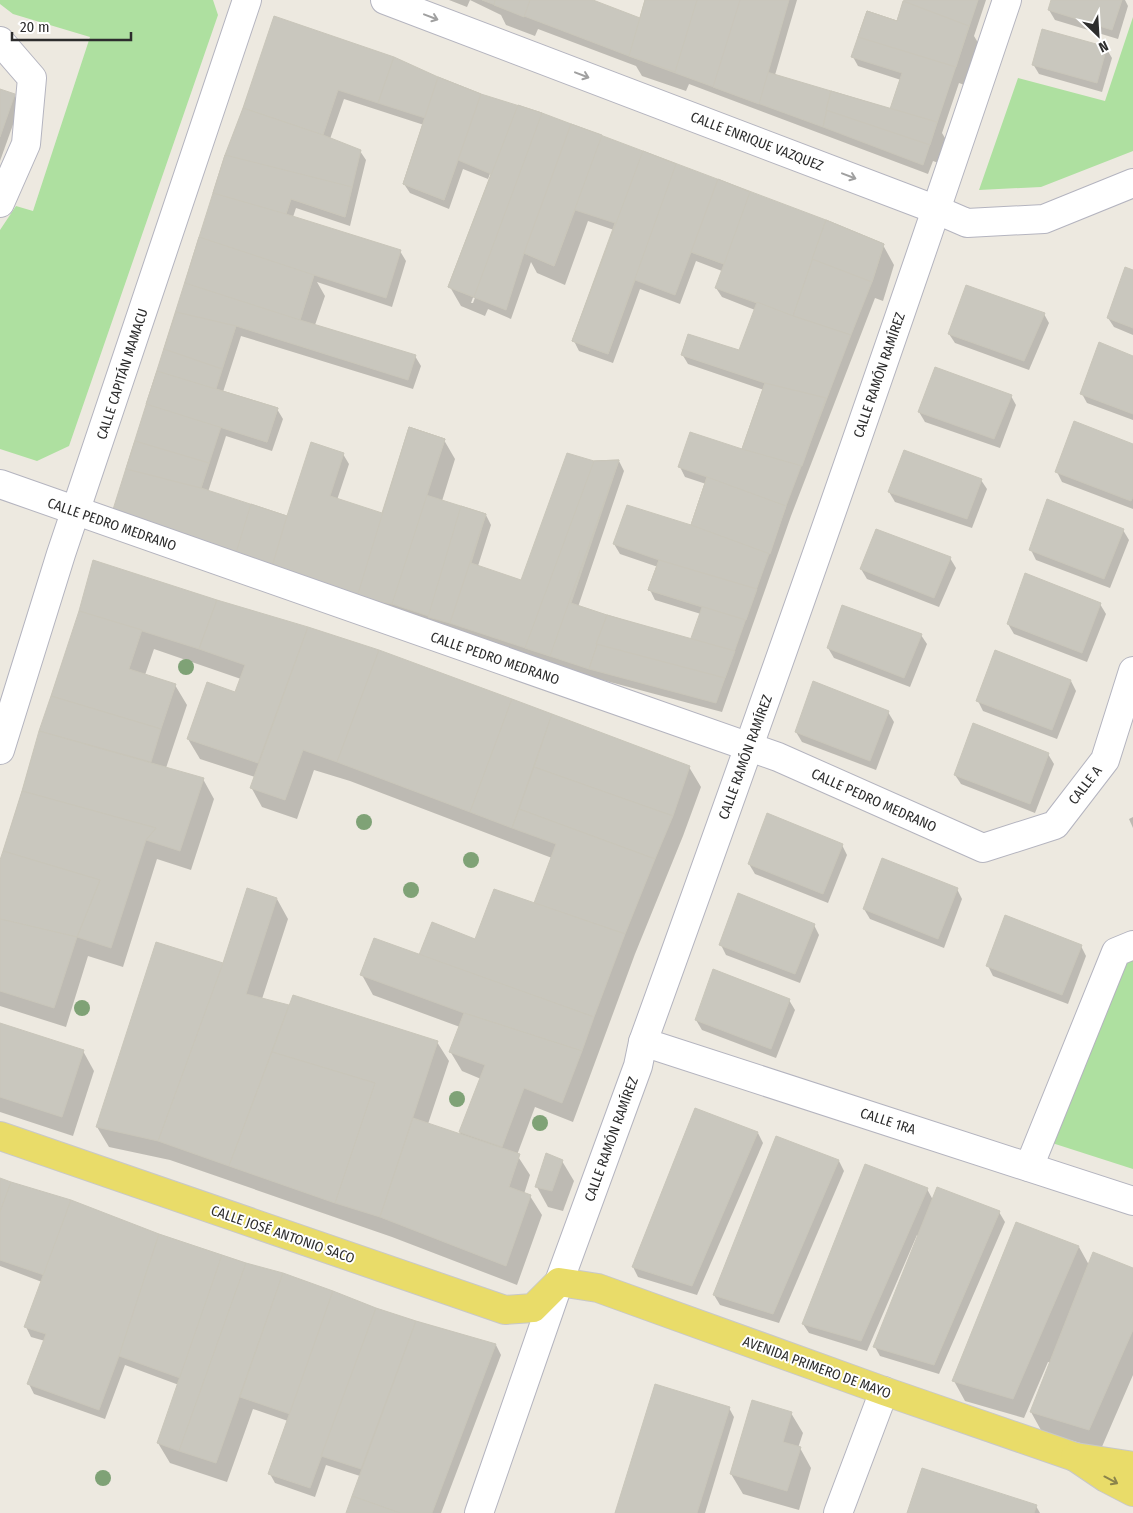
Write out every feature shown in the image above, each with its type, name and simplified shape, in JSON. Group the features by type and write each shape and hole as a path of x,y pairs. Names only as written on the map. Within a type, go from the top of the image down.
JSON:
{"main road":[{"name":"CALLE JOSÉ ANTONIO SACO","path":"0,1136 505,1310 533,1308 559,1282"},
{"name":"AVENIDA PRIMERO DE MAYO","path":"559,1282 598,1288 884,1391 1075,1457 1133,1466"},
{"name":"AVENIDA PRIMERO DE MAYO","path":"1075,1457 1106,1478 1133,1492"}],"street":[{"name":"CALLE CAPITÁN MAMACU","path":"0,750 76,512 247,0"},
{"name":"CALLE ENRIQUE VAZQUEZ","path":"385,0 967,223 1044,219 1133,183"},
{"name":"CALLE RAMÓN RAMÍREZ","path":"479,1513 559,1282 638,1066 643,1042 749,748 937,210 1007,0"},
{"path":"0,41 32,78 26,144 0,203"},
{"name":"CALLE PEDRO MEDRANO","path":"0,484 787,761 983,848"},
{"name":"CALLE A","path":"983,848 1055,825 1105,760 1133,671"},
{"path":"1029,1167 1116,952 1133,945"},
{"name":"CALLE 1RA","path":"643,1042 1133,1201"},
{"path":"838,1513 884,1391"}],"green space":[{"path":"0,0 213,0 218,15 69,446 37,461 0,449 0,230 16,206 33,211 90,37 13,14 0,4"},
{"path":"1133,17 1133,151 1041,187 979,190 1018,78 1105,101"},
{"path":"1133,957 1133,1169 1049,1142 1123,961"}],"building":[{"path":"482,0 593,0 640,18 645,0 788,0 767,72 831,91 823,127 629,56"},
{"path":"495,0 530,0 524,17 494,5"},
{"path":"645,0 697,0 675,72 629,56"},
{"path":"740,0 789,0 759,104 713,87"},
{"path":"904,0 978,0 923,165 823,127 831,91 890,109 902,73 851,57 867,11 897,21"},
{"path":"1051,0 1122,0 1112,30 1048,10"},
{"path":"903,1 969,26 956,67 858,37 867,11 897,21"},
{"path":"274,16 394,57 378,103 338,90 323,135 243,108"},
{"path":"1042,29 1107,47 1097,83 1032,65"},
{"path":"394,57 481,94 542,113 826,220 793,316 715,288 724,264 691,252 675,295 635,280 608,354 572,341 615,223 575,210 554,266 524,253 506,310 448,287 491,174 458,160 444,200 403,184 425,118 378,103"},
{"path":"438,77 481,94 444,200 403,184"},
{"path":"0,89 15,94 0,137"},
{"path":"831,91 937,122 930,145 826,110"},
{"path":"518,105 542,113 474,297 448,287"},
{"path":"243,108 361,150 345,217 291,199 286,214 401,250 386,298 314,275 300,320 416,355 408,380 236,326 216,389 278,408 267,442 221,427 201,488 287,516 311,442 344,453 330,496 382,513 409,427 445,439 426,495 486,514 471,563 521,580 567,453 594,461 619,460 571,603 607,615 589,669 392,604 357,597 110,519 225,155"},
{"path":"571,124 602,135 554,266 524,253"},
{"path":"643,151 676,164 608,354 572,341"},
{"path":"225,155 352,187 345,217 291,199 286,214 213,193"},
{"path":"718,179 750,192 724,264 691,252"},
{"path":"826,220 884,244 872,282 851,335 793,316"},
{"path":"826,220 884,244 872,282 812,259"},
{"path":"199,237 314,275 300,320 185,283"},
{"path":"1125,267 1133,270 1133,328 1107,318"},
{"path":"966,285 1045,313 1024,361 948,334"},
{"path":"757,302 851,335 786,506 716,703 589,669 607,615 690,641 702,607 648,590 659,560 613,544 627,505 691,525 707,477 678,467 690,432 742,449 765,383 681,355 688,334 739,350"},
{"path":"176,312 236,326 222,369 164,349"},
{"path":"1099,342 1133,356 1133,414 1080,394"},
{"path":"935,367 1012,395 994,439 918,412"},
{"path":"157,371 278,408 267,442 146,404"},
{"path":"765,383 826,398 802,466 742,449"},
{"path":"1074,421 1133,444 1133,497 1131,501 1055,472"},
{"path":"409,427 445,439 392,604 357,597"},
{"path":"135,441 209,463 201,488 126,469"},
{"path":"904,450 982,479 967,519 888,492"},
{"path":"619,460 550,656 525,648 594,461"},
{"path":"707,477 786,506 770,554 691,525"},
{"path":"1047,499 1124,529 1104,579 1029,550"},
{"path":"251,504 287,516 271,570 236,553"},
{"path":"461,506 486,514 450,623 428,617"},
{"path":"876,529 951,557 934,598 860,569"},
{"path":"93,560 217,600 199,649 79,611"},
{"path":"659,560 757,589 746,620 648,590"},
{"path":"1025,573 1101,603 1082,653 1007,624"},
{"path":"217,600 308,627 258,763 187,739 207,682 235,692 245,665 199,649"},
{"path":"842,605 922,634 904,678 827,648"},
{"path":"79,611 142,630 129,669 176,684 161,729 51,696"},
{"path":"607,615 735,651 725,678 596,644"},
{"path":"308,627 379,650 337,762 303,750 285,800 250,788"},
{"path":"379,650 512,699 470,812 337,762"},
{"path":"995,650 1071,680 1052,730 976,701"},
{"path":"813,681 889,711 870,761 795,732"},
{"path":"51,696 161,729 151,762 39,731"},
{"path":"512,699 552,714 512,828 470,812"},
{"path":"552,714 690,766 673,816 534,767"},
{"path":"973,723 1049,753 1030,804 954,775"},
{"path":"39,731 204,778 180,851 146,840 156,828 22,791"},
{"path":"534,767 673,816 655,859 519,809"},
{"path":"22,791 156,828 146,840 111,948 77,937 100,880 3,851"},
{"path":"519,809 655,859 625,934 534,903 556,844 512,828"},
{"path":"767,813 843,844 823,894 748,864"},
{"path":"3,851 100,880 77,937 0,919 0,860"},
{"path":"882,858 958,888 938,939 863,909"},
{"path":"247,888 277,898 246,994 289,1005 229,1166 158,1141 223,963"},
{"path":"494,889 625,934 594,1017 419,955 432,922 475,939"},
{"path":"738,893 815,924 795,974 719,945"},
{"path":"1005,915 1082,945 1062,995 986,966"},
{"path":"0,919 77,937 54,1008 0,991"},
{"path":"374,938 594,1017 582,1051 464,1013 360,975"},
{"path":"156,942 223,963 158,1141 96,1127"},
{"path":"713,969 790,999 771,1049 695,1020"},
{"path":"293,995 438,1041 380,1217 335,1203 375,1083 272,1052"},
{"path":"464,1013 582,1051 562,1103 524,1088 502,1147 459,1132 485,1065 449,1052"},
{"path":"0,1023 84,1050 62,1117 0,1097"},
{"path":"272,1052 375,1083 335,1203 229,1166"},
{"path":"695,1108 758,1132 692,1286 632,1267"},
{"path":"413,1118 520,1154 509,1187 531,1195 506,1266 380,1217"},
{"path":"776,1136 839,1160 773,1314 713,1295"},
{"path":"546,1153 563,1160 552,1191 535,1187"},
{"path":"865,1164 928,1188 861,1341 802,1324"},
{"path":"0,1178 11,1182 0,1212"},
{"path":"11,1182 71,1200 44,1275 0,1260 0,1212"},
{"path":"937,1187 1000,1211 934,1365 873,1347"},
{"path":"71,1200 159,1234 119,1356 99,1410 27,1384 46,1334 24,1327"},
{"path":"1016,1222 1079,1246 1013,1399 952,1381"},
{"path":"159,1234 222,1255 180,1378 119,1356"},
{"path":"1093,1252 1133,1268 1133,1330 1089,1430 1030,1412"},
{"path":"222,1255 246,1263 179,1451 157,1443"},
{"path":"246,1263 283,1273 216,1463 179,1451"},
{"path":"283,1273 333,1291 290,1414 240,1397"},
{"path":"333,1291 376,1308 310,1488 268,1474"},
{"path":"376,1308 416,1321 361,1469 321,1456"},
{"path":"416,1321 496,1344 432,1513 400,1513 352,1496"},
{"path":"655,1384 730,1407 697,1513 615,1513"},
{"path":"752,1400 792,1412 783,1442 801,1447 787,1491 730,1474"},
{"path":"922,1468 1037,1505 1034,1513 907,1513"},
{"path":"352,1496 400,1513 346,1513"}]}
